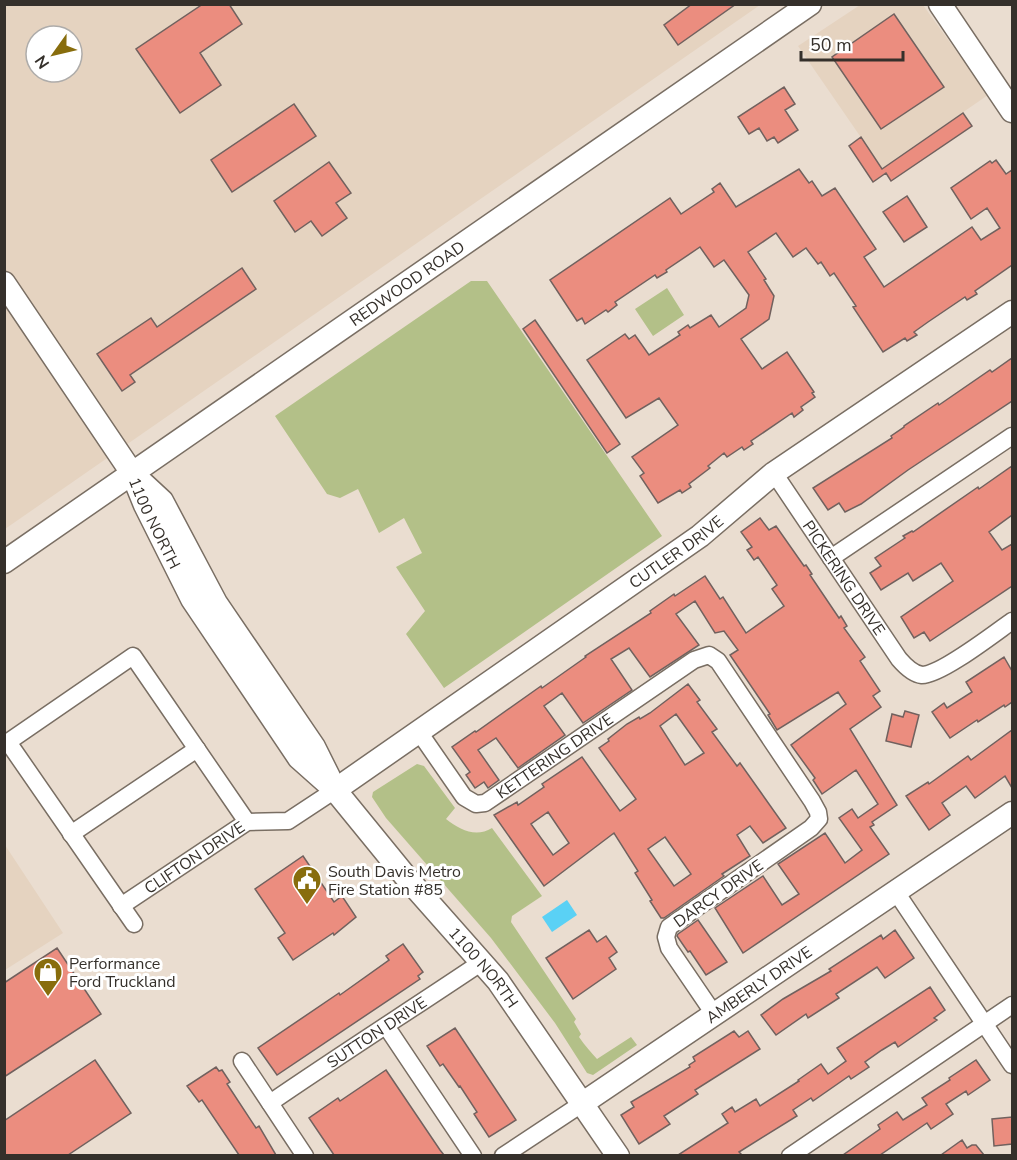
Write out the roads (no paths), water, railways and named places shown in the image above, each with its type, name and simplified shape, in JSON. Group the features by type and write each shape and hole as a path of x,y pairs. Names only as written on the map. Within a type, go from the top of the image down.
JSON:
{"street":[{"name":"REDWOOD ROAD","path":"4,562 810,4"},
{"path":"940,4 1012,111"},
{"name":"1100 NORTH","path":"4,284 132,473 145,505 202,615 299,758 335,790 406,877 482,962 513,1001 618,1155"},
{"name":"CUTLER DRIVE","path":"335,790 700,536 774,473 1012,312"},
{"path":"831,558 1012,436"},
{"name":"PICKERING DRIVE","path":"774,473 899,660 912,671 920,675 938,670 1012,621"},
{"name":"KETTERING DRIVE","path":"419,732 464,798 476,804 485,803 694,660 709,655 721,665 812,801 819,819"},
{"path":"134,924 8,742 133,656 247,822"},
{"path":"71,834 197,749"},
{"name":"CLIFTON DRIVE","path":"121,906 247,822 288,821 335,790"},
{"name":"AMBERLY DRIVE","path":"503,1155 1012,813"},
{"name":"DARCY DRIVE","path":"714,1014 669,948 666,937 669,927 806,832 819,819"},
{"path":"896,892 1012,1065"},
{"name":"SUTTON DRIVE","path":"270,1102 482,962"},
{"path":"790,1155 1012,1005"},
{"path":"386,1026 473,1155"},
{"path":"242,1061 305,1155"}],"water":[{"path":"567,900 577,915 552,932 542,917"}],"place":[{"name":"South Davis Metro Fire Station #85","path":"307,906"},
{"name":"Performance Ford Truckland","path":"48,998"}]}
